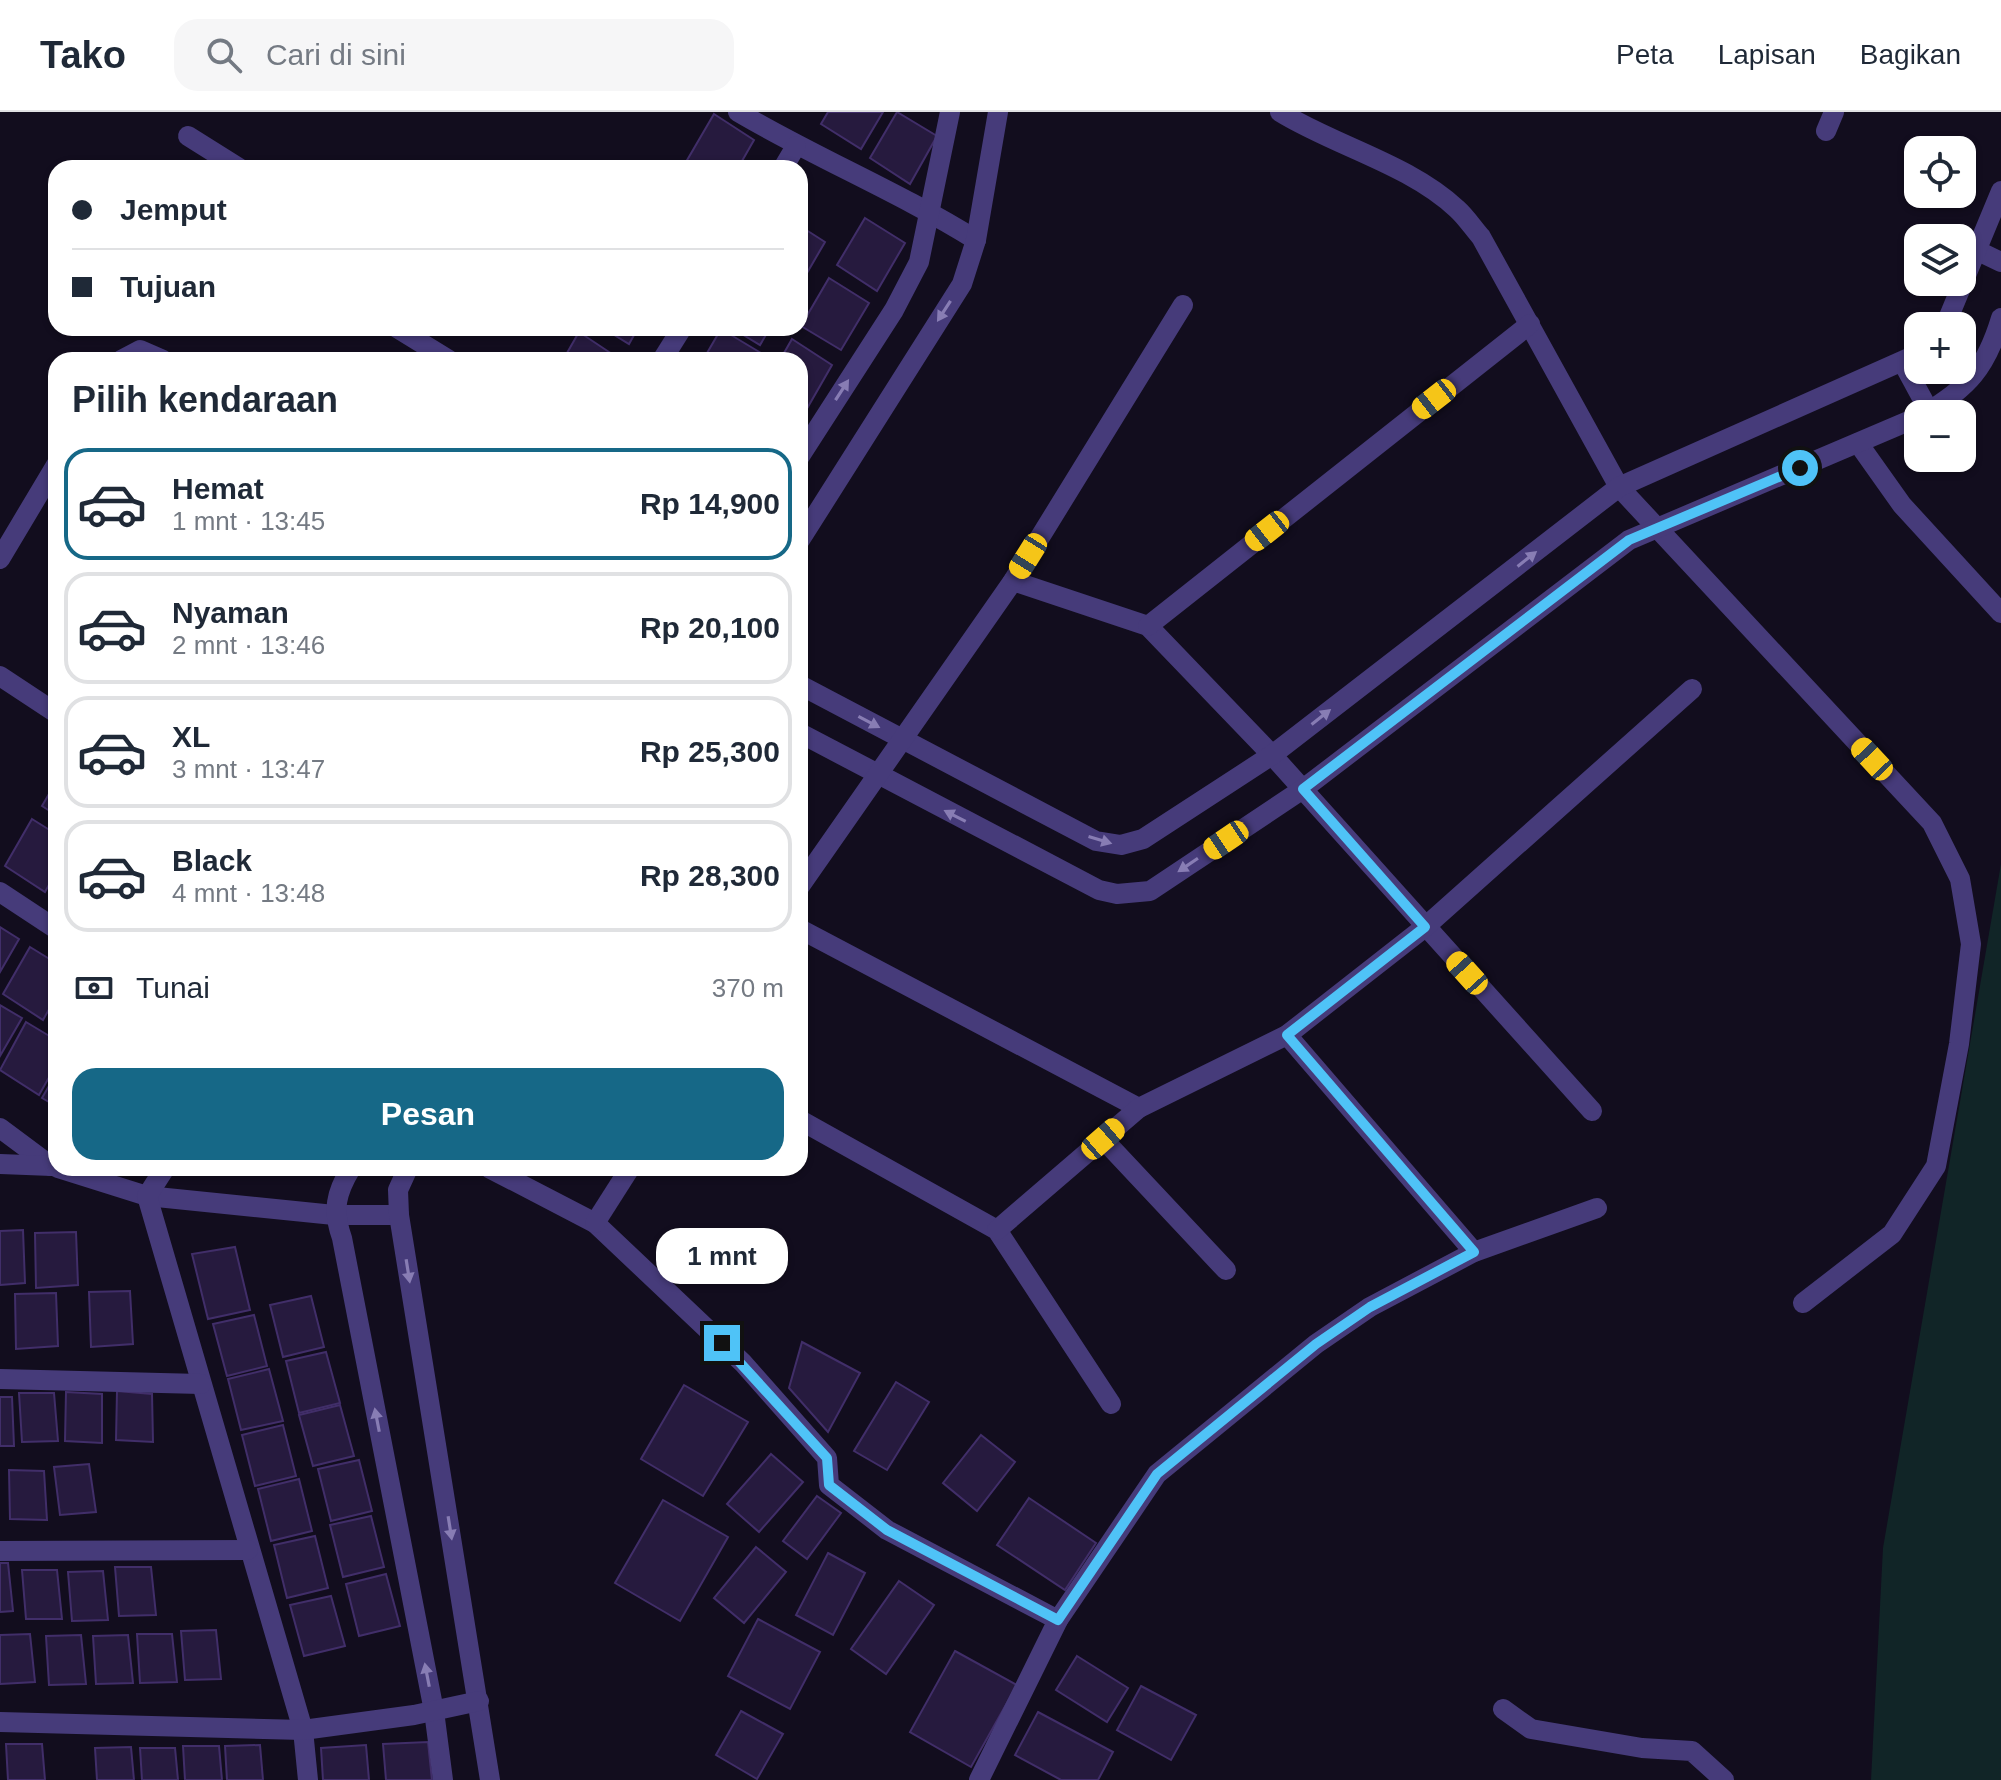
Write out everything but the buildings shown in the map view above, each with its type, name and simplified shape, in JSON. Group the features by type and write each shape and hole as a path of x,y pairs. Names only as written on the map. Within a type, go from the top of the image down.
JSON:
{"street":[{"path":"738,112 796,146 932,213 976,240"},
{"path":"808,444 894,310 919,262 932,213 950,112"},
{"path":"808,527 962,284 976,240 998,112"},
{"path":"1280,112 1315,134 1395,170 1458,209 1481,237 1619,487 1932,823 1960,879 1971,944 1959,1044 1936,1166 1892,1234 1803,1303"},
{"path":"188,136 226,160"},
{"path":"788,160 796,146"},
{"path":"2001,191 1976,250 2001,262"},
{"path":"808,874 1013,581 1183,305"},
{"path":"1949,400 1971,380 1993,345 2001,318"},
{"path":"1148,626 1530,324"},
{"path":"410,336 436,352"},
{"path":"808,689 1096,841 1121,845 1143,839 1272,755 1619,487 1904,362"},
{"path":"808,738 876,776 1099,890 1117,894 1150,891 1303,789 1629,540 1904,423"},
{"path":"1858,443 1902,505 2001,613"},
{"path":"0,559 48,494"},
{"path":"1013,581 1148,626 1272,755 1592,1111"},
{"path":"0,676 48,708"},
{"path":"997,1230 1139,1108 1287,1035 1425,927 1692,689"},
{"path":"0,892 48,924"},
{"path":"808,933 1139,1108"},
{"path":"1287,1035 1474,1252"},
{"path":"808,1124 997,1230 1111,1404"},
{"path":"0,1128 48,1162"},
{"path":"1103,1139 1226,1270"},
{"path":"0,1164 48,1167"},
{"path":"84,1176 147,1196 334,1215 399,1215"},
{"path":"160,1176 147,1196 303,1730 308,1780"},
{"path":"346,1176 339,1188 334,1215 342,1238 434,1711 443,1780"},
{"path":"404,1176 398,1190 399,1215 490,1780"},
{"path":"504,1176 595,1223 754,1375 827,1458 829,1485 887,1530 1058,1620"},
{"path":"595,1223 625,1176"},
{"path":"979,1780 1058,1620 1157,1474 1316,1344 1370,1307 1474,1252 1597,1208"},
{"path":"0,1379 201,1384"},
{"path":"0,1551 248,1550"},
{"path":"0,1722 303,1730 434,1711 479,1701"},
{"path":"1503,1709 1531,1729 1642,1748 1692,1751 1724,1780"}],"green space":[{"path":"2001,864 2001,1780 1871,1780 1883,1548"}],"route":[{"path":"722,1343 827,1458 829,1485 887,1530 1058,1620 1157,1474 1316,1344 1370,1307 1474,1252 1287,1035 1425,927 1303,789 1629,540 1800,468"}]}
